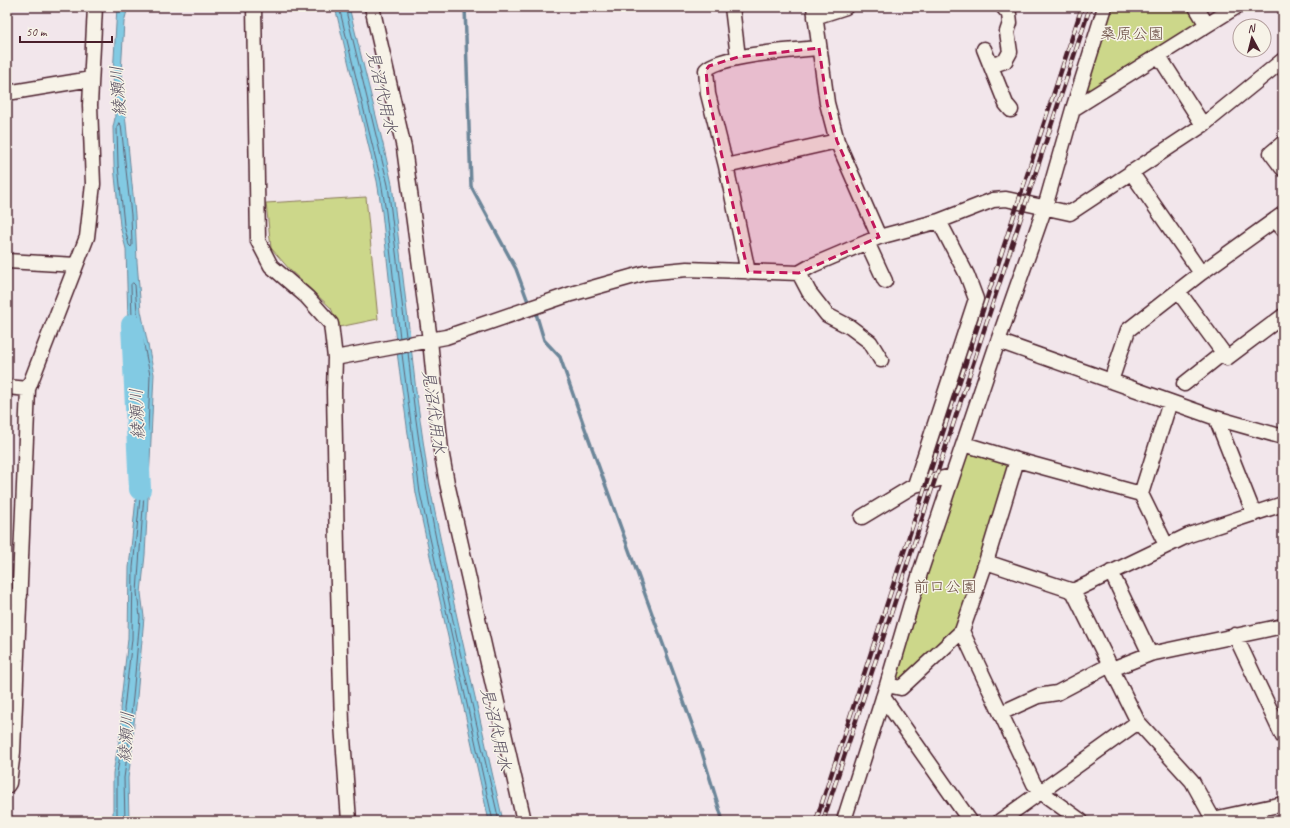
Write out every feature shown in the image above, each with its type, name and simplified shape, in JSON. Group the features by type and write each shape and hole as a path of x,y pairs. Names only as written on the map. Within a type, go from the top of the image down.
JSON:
{"street":[{"path":"7,786 9,784 13,752 14,596 28,389 87,237 93,184 90,113 94,7"},
{"path":"254,7 258,241 270,266 308,297 331,324 335,358 334,390 342,724 349,821"},
{"path":"372,7 404,148 430,340 441,450 447,483 524,821"},
{"path":"732,7 738,57"},
{"path":"846,7 814,12 819,48 827,103 837,141 873,239 885,281"},
{"path":"992,69 996,64 1005,61 1010,52 1007,32 1010,23 1009,14 1002,7"},
{"path":"847,821 845,817 885,691 920,573 1045,207 1073,109 1106,7"},
{"path":"1196,7 1207,25"},
{"path":"1073,109 1236,7"},
{"path":"748,272 726,166 708,94 706,70 709,66 738,57 819,48"},
{"path":"984,49 1006,104 1011,110"},
{"path":"1159,56 1203,125"},
{"path":"335,358 446,337 571,294 645,273 687,269 799,273 813,265 873,239 939,221 993,200 1006,199 1070,213 1203,125 1283,60"},
{"path":"7,93 91,79"},
{"path":"726,166 837,141"},
{"path":"1283,143 1271,153 1283,169"},
{"path":"1131,172 1201,273"},
{"path":"915,485 976,299 967,275 939,221"},
{"path":"1111,381 1128,330 1201,273 1280,221"},
{"path":"7,261 76,264"},
{"path":"799,273 809,292 827,315 850,327 870,342 881,360"},
{"path":"1178,291 1227,358 1283,316"},
{"path":"998,341 1216,418 1283,437"},
{"path":"1184,384 1223,353"},
{"path":"7,388 28,389"},
{"path":"1166,545 1141,494 1170,402"},
{"path":"1216,418 1254,514"},
{"path":"964,444 1016,460 1141,494"},
{"path":"885,691 900,688 962,631 986,562 1016,460"},
{"path":"862,517 915,485 952,476"},
{"path":"1073,591 1189,535 1283,504"},
{"path":"986,562 1073,591 1138,722 1192,781 1212,820 1283,804"},
{"path":"1111,572 1150,654"},
{"path":"1001,713 1038,696 1057,693 1111,667 1150,654 1283,626"},
{"path":"962,631 1034,784 1041,792 1081,821"},
{"path":"1235,635 1283,737"},
{"path":"885,691 970,821"},
{"path":"1000,821 1138,722"}],"highlighted area":[{"path":"819,48 827,103 837,141 879,237 799,273 748,272 708,94 706,70 709,66 738,57"}],"green space":[{"name":"桑原公園","path":"1112,7 1191,7 1197,18 1197,24 1089,94 1084,90"},
{"path":"366,197 378,319 339,327 331,308 290,270 271,248 266,203"},
{"name":"前口公園","path":"972,451 1005,460 1009,467 958,628 902,680 896,676 916,615 913,609 963,455"}],"water":[{"path":"117,7 128,7 124,22 121,73 135,215 141,311 154,374 145,555 141,593 144,617 132,750 128,778 129,821 113,821 113,773 122,725 120,709 128,639 129,568 137,488 140,438 139,401 128,320 126,249 120,226 114,166 113,127 115,118 113,75"},
{"path":"335,7 349,7 392,184 416,391 429,483 450,586 503,821 489,821 416,493 397,352 382,212 377,181"}],"waterway":[{"path":"465,7 471,186 516,269 527,299 531,305"},
{"path":"535,310 544,340 560,357 701,749 723,821"},
{"name":"綾瀬川","path":"132,325 140,489"}],"railway":[{"path":"816,821 1082,7"},
{"path":"823,821 1090,7"}],"water label":[{"name":"見沼代用水","path":"382,92"},
{"name":"見沼代用水","path":"434,412"},
{"name":"見沼代用水","path":"496,729"}]}
